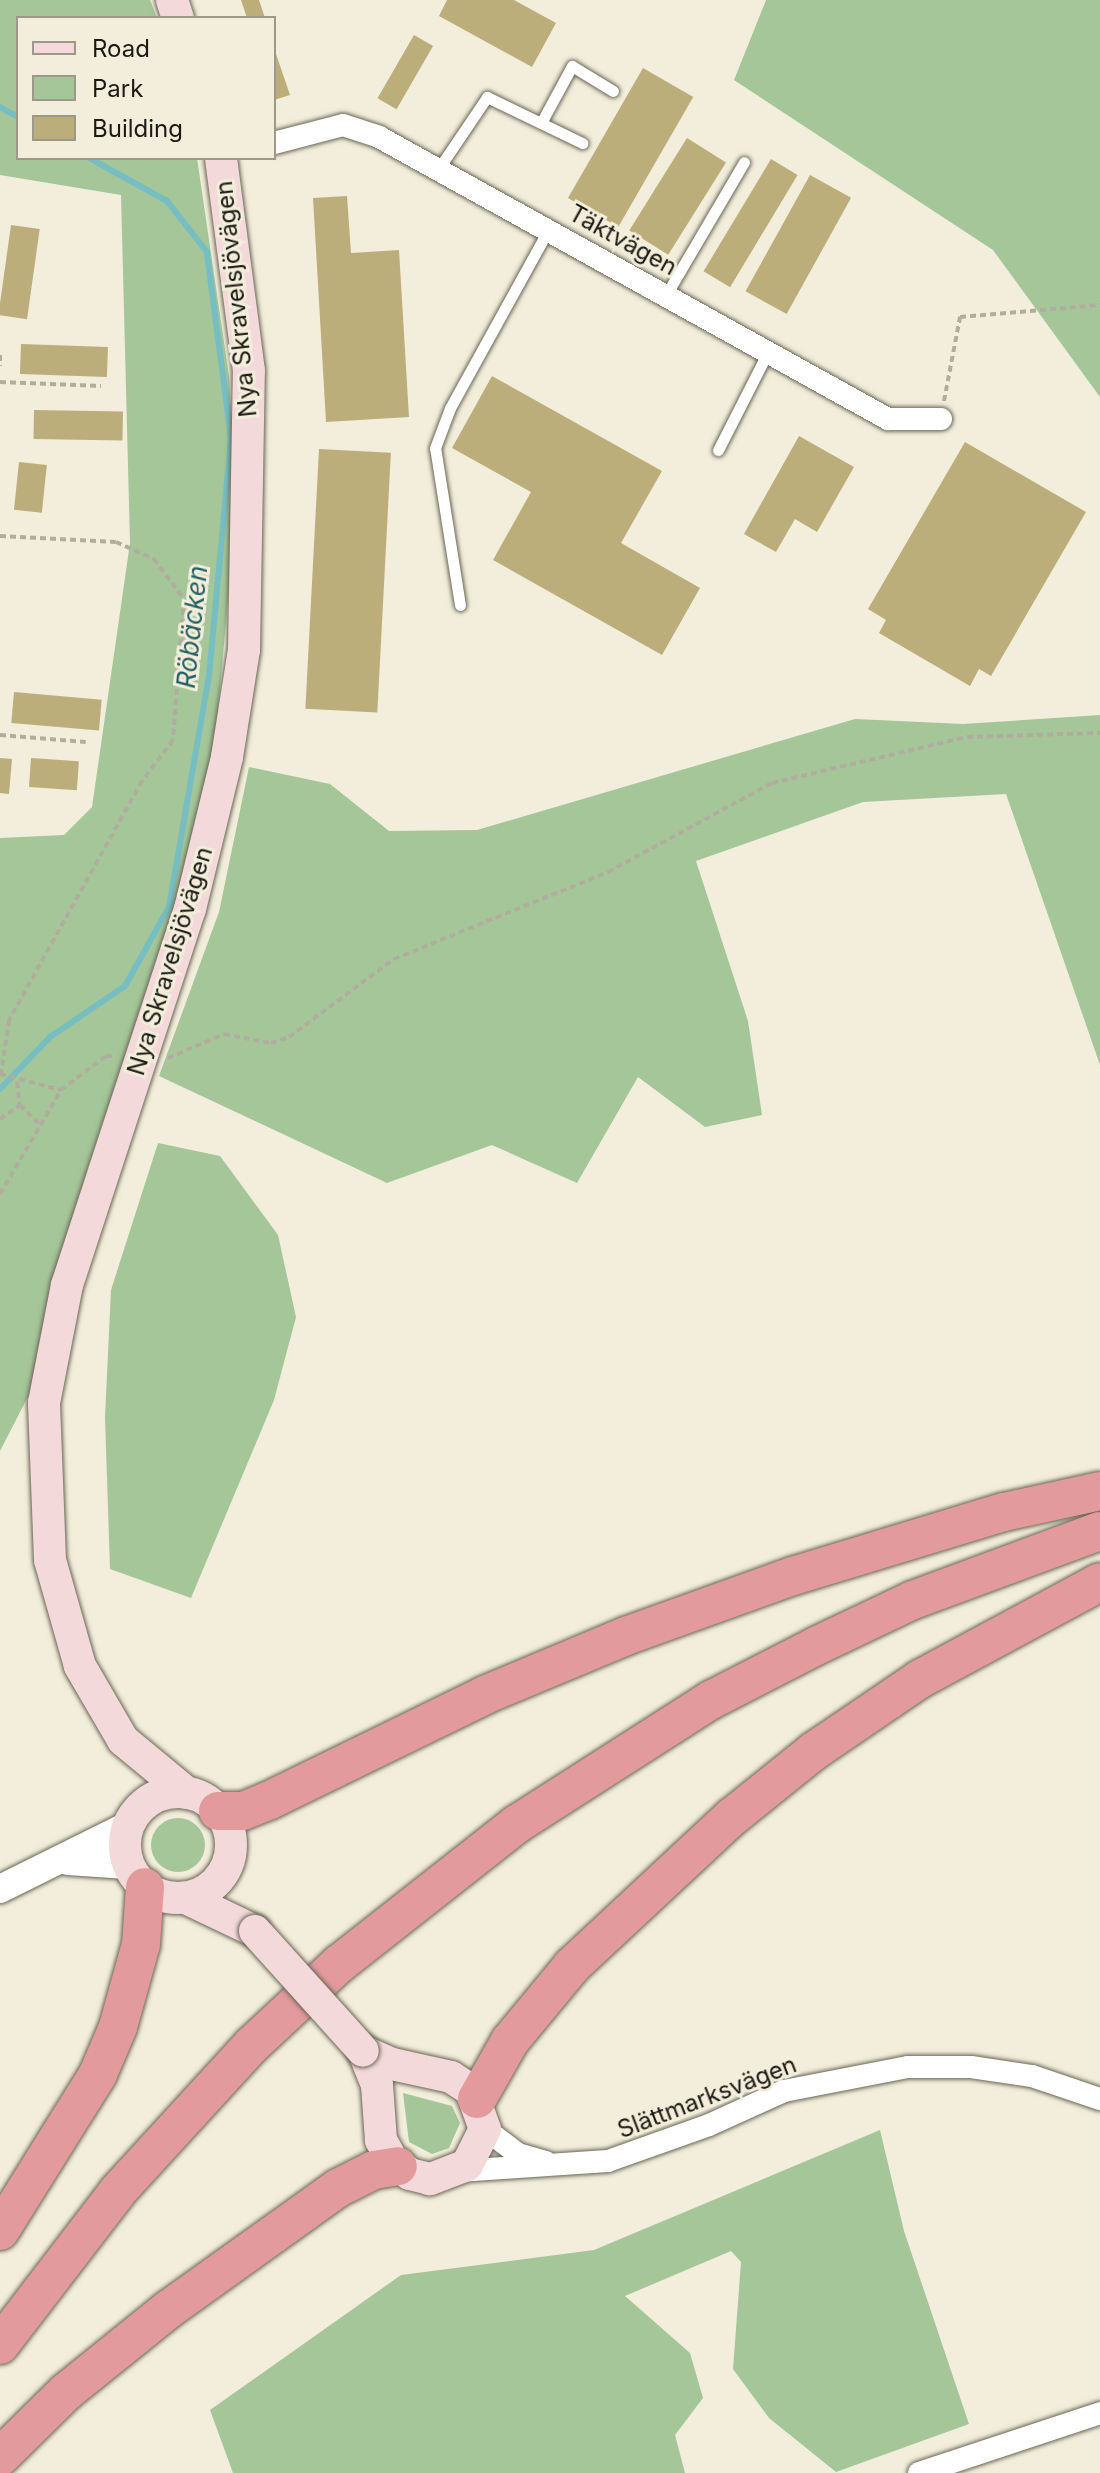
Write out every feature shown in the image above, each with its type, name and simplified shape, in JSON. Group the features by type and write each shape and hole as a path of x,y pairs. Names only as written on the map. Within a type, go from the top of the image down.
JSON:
{"highway":[{"path":"203,1802 243,1811 485,1695 626,1636 808,1571 1004,1512 1100,1491"},
{"path":"0,2315 104,2182 240,2033 331,1948 510,1807 604,1743 810,1631 908,1583 1100,1513"},
{"path":"0,2345 118,2191 252,2045 339,1964 517,1824 711,1700 816,1646 913,1600 1100,1531"},
{"path":"481,2114 510,2041 572,1966 732,1817 814,1751 920,1679 1100,1582"},
{"path":"0,2231 98,2074 118,2027 141,1944 136,1876"},
{"path":"0,2457 107,2357 182,2300 338,2188 374,2170 398,2166"}],"main road":[{"name":"Nya Skravelsjövägen","path":"135,1816 137,1769 80,1666 53,1574 45,1505 44,1403 67,1285 190,909 227,757 244,650 249,371 221,160"},
{"name":"Nya Skravelsjövägen","path":"123,1740 203,1802"},
{"path":"186,1898 213,1885 226,1866 230,1842 203,1802 162,1795 135,1816 136,1876 168,1897 186,1898 255,1931"},
{"path":"226,1866 255,1931 363,2051 377,2085 381,2140 398,2166 430,2179 458,2171 474,2158 481,2114 451,2077 392,2064 363,2051"}],"street":[{"name":"Täktvägen","path":"276,142 343,125 379,137 888,419 941,419"},
{"path":"0,1889 63,1862 135,1816"},
{"path":"63,1862 136,1876"},
{"name":"Slättmarksvägen","path":"458,2171 567,2165 630,2155 784,2091 908,2067 971,2067 1032,2076 1100,2099"},
{"name":"Slättmarksvägen","path":"481,2114 518,2154 567,2165"},
{"path":"919,2473 1100,2413"}],"lane":[{"path":"541,123 572,66 613,91"},
{"path":"439,168 487,97 582,143"},
{"path":"666,295 744,162"},
{"path":"460,605 435,448 450,408 549,229"},
{"path":"718,450 768,352"}],"path":[{"path":"941,419 960,317 1100,305"},
{"path":"0,355 0,366"},
{"path":"0,382 101,386"},
{"path":"0,536 116,542 154,559 184,599 173,740 142,781 9,1020 1,1074 16,1081 61,1090"},
{"path":"157,1062 224,1034 271,1043 289,1037 394,959 608,872 772,783 967,737 1100,733"},
{"path":"0,735 86,742"},
{"path":"0,1194 61,1090 106,1056"},
{"path":"16,1081 20,1105 40,1125"},
{"path":"0,1119 20,1105"}],"green space":[{"path":"0,0 150,0 156,16 16,16 16,160 197,160 229,376 237,502 214,753 173,912 88,1167 33,1387 0,1451 0,838 64,835 92,807 130,543 121,195 0,175"},
{"path":"766,0 1100,0 1100,397 993,250 734,80"},
{"path":"1100,715 1100,1065 1006,794 863,802 696,861 748,1021 762,1115 705,1127 638,1077 577,1183 492,1145 387,1183 159,1076 219,912 249,767 330,784 389,831 477,830 855,719 963,724"},
{"path":"158,1143 220,1156 278,1235 296,1317 274,1400 191,1598 110,1569 105,1417 111,1290"},
{"path":"178,1818 197,1826 205,1845 197,1864 178,1872 159,1864 151,1845 159,1826"},
{"path":"403,2093 452,2106 460,2123 449,2148 432,2154 409,2142"},
{"path":"880,2130 904,2231 969,2424 836,2472 769,2418 733,2369 741,2262 731,2251 625,2296 690,2353 703,2398 675,2435 685,2473 233,2473 210,2410 401,2275 594,2250"}],"building":[{"path":"241,0 259,0 264,16 246,16"},
{"path":"447,0 514,0 556,23 532,67 439,16"},
{"path":"414,35 433,46 397,109 378,98"},
{"path":"276,54 290,95 276,99"},
{"path":"643,68 693,97 618,227 568,198"},
{"path":"687,138 726,162 668,255 629,230"},
{"path":"771,159 798,175 730,287 704,271"},
{"path":"810,175 851,198 787,314 746,291"},
{"path":"347,196 351,253 399,250 409,417 326,422 313,198"},
{"path":"11,225 40,229 27,319 0,315"},
{"path":"21,344 108,347 107,377 20,374"},
{"path":"492,376 662,471 621,543 700,588 662,655 493,560 531,492 452,448"},
{"path":"34,410 123,412 122,441 33,439"},
{"path":"799,436 854,467 817,532 795,519 776,552 744,534"},
{"path":"965,442 1086,512 991,676 979,669 970,686 879,633 886,620 868,609"},
{"path":"319,449 391,453 377,712 305,709"},
{"path":"19,462 47,465 42,513 14,510"},
{"path":"14,692 102,700 99,731 11,723"},
{"path":"0,758 12,759 9,794 0,793"},
{"path":"31,758 79,761 77,790 29,787"}],"waterway":[{"name":"Röbäcken","path":"0,107 16,116"},
{"name":"Röbäcken","path":"0,1089 50,1037 125,986 169,907 209,676 231,438 207,252 167,201 93,160"}]}
